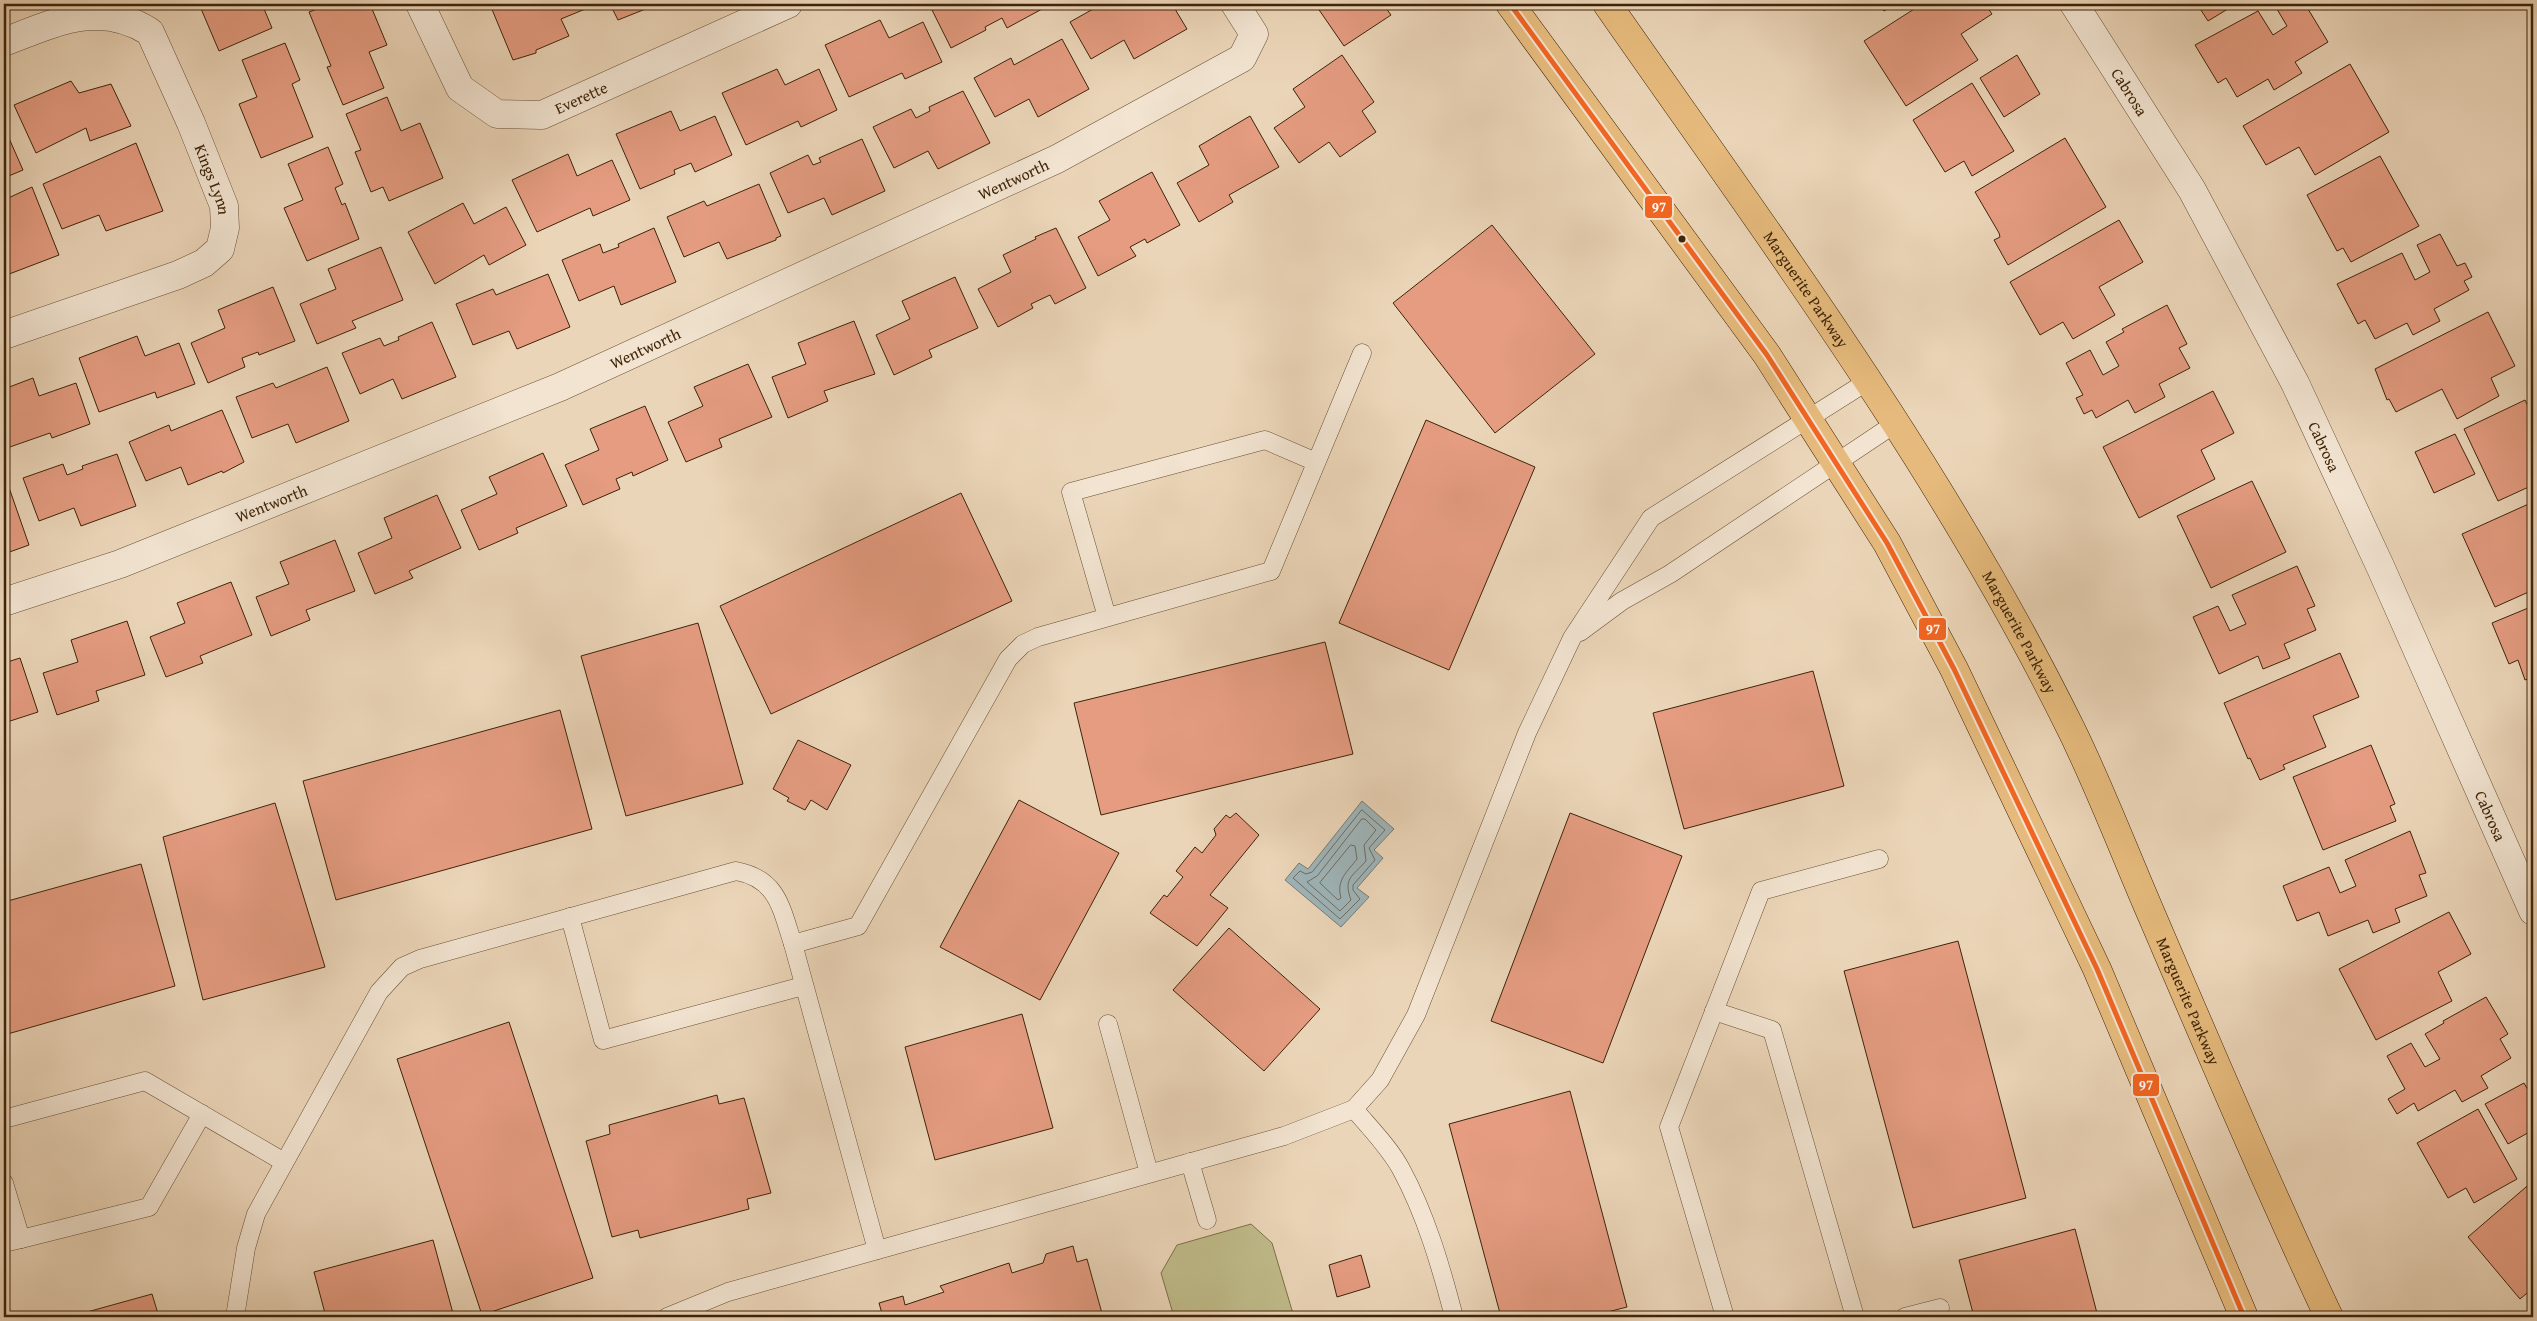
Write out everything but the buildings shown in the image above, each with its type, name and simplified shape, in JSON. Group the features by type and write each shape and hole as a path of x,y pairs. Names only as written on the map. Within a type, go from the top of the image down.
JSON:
{"main road":[{"path":"1510,4 1767,356 1887,543 1954,669 2097,968 2244,1317"},
{"name":"Marguerite Parkway","path":"1607,4 1896,423 1994,586 2071,730 2274,1200 2329,1317"}],"street":[{"name":"Everette","path":"420,4 460,88 497,114 542,115 788,4"},
{"name":"Wentworth","path":"4,602 120,564 560,386 1057,159 1242,58 1254,34 1235,4"},
{"name":"Cabrosa","path":"2074,4 2192,190 2295,383 2380,566 2533,911"},
{"name":"Kings Lynn","path":"4,42 69,17 95,11 114,12 134,20 150,32 211,171 224,206 225,228 220,250 204,263 178,275 4,335"}],"lane":[{"path":"793,944 858,926 1014,651 1023,644 1038,637 1270,571 1362,353"},
{"path":"667,1317 728,1292 1284,1136 1354,1109 1380,1080 1416,1015 1526,733 1572,638 1650,518 1868,381"},
{"path":"1572,638 1622,601 1670,574 1896,423"},
{"path":"1107,617 1072,492 1266,440 1316,462"},
{"path":"1725,1317 1669,1127 1761,891 1879,859"},
{"path":"235,1317 246,1248 256,1214 379,992 402,967 420,959 736,871 752,874 770,887 779,901 793,944 877,1250"},
{"path":"570,917 603,1040 803,986"},
{"path":"1714,1011 1772,1030 1856,1317"},
{"path":"1108,1024 1149,1173"},
{"path":"4,1119 146,1081 284,1162"},
{"path":"1354,1109 1384,1143 1404,1175 1434,1245 1454,1317"},
{"path":"4,1183 12,1241 149,1207 202,1114"},
{"path":"1190,1162 1207,1220"},
{"path":"1905,1317 1940,1308"}],"shaded area":[{"path":"1251,1224 1272,1243 1294,1317 1174,1317 1161,1273 1177,1245"}],"water":[{"path":"1362,801 1394,829 1374,850 1383,858 1357,888 1369,897 1341,927 1285,880 1299,863 1308,869"}],"transit line":[{"name":"97","path":"1510,4 1767,355 1887,543 1954,669 2097,969 2244,1317"}]}
